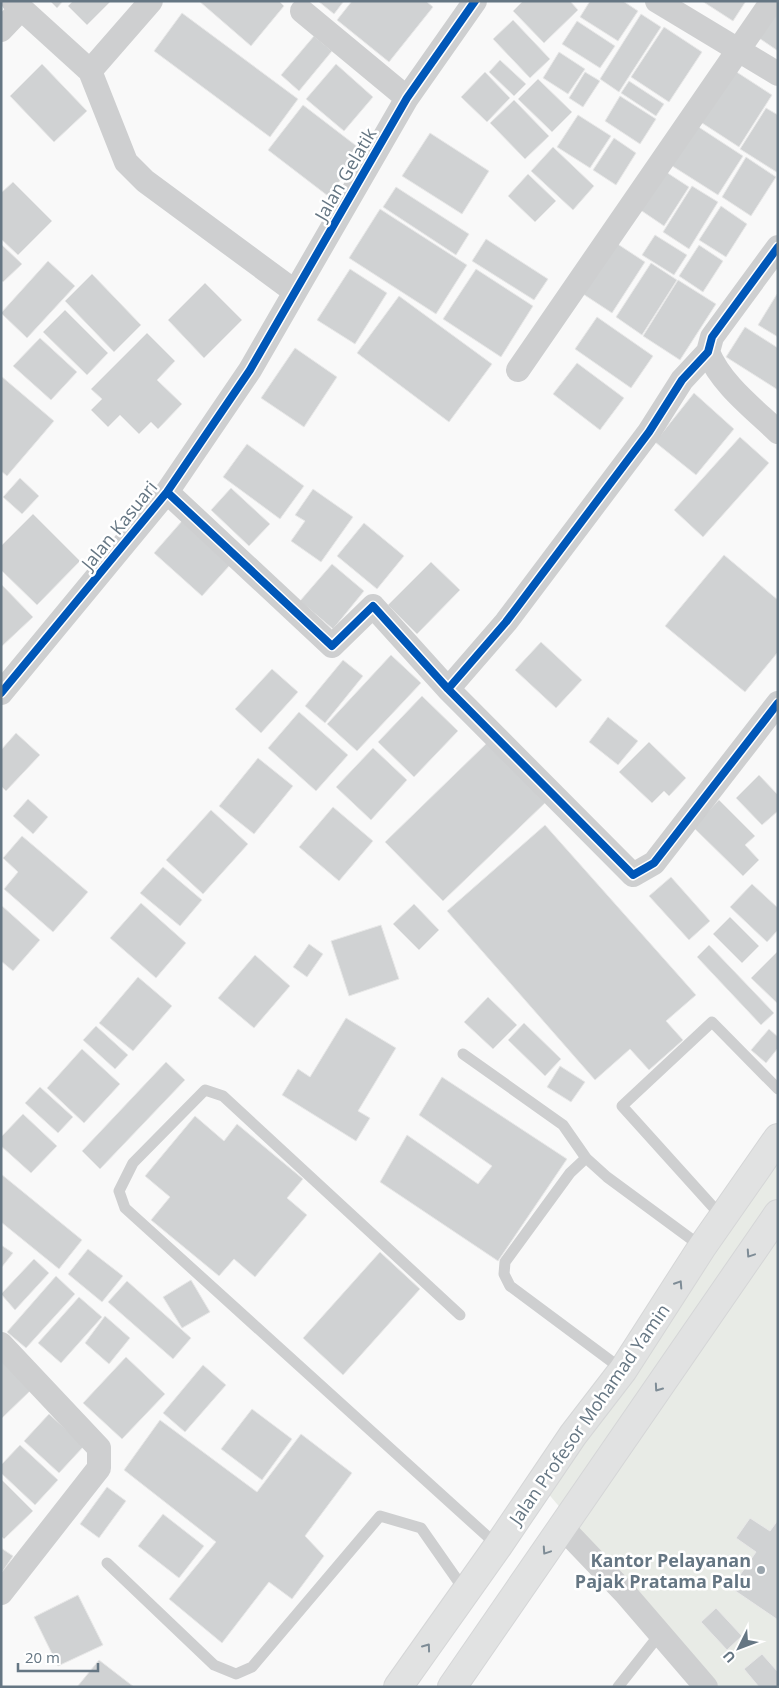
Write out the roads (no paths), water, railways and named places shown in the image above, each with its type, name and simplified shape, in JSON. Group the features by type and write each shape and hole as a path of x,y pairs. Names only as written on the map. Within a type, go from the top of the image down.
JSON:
{"main road":[{"name":"Jalan Profesor Mohamad Yamin","path":"398,1687 573,1436 623,1370 702,1248 778,1138"},
{"path":"452,1687 778,1214"}],"street":[{"path":"90,71 151,1"},
{"name":"Jalan Gelatik","path":"250,370 406,98 476,1"},
{"path":"657,1 778,74"},
{"path":"518,370 772,1"},
{"path":"1,30 17,5 90,71 126,162 145,181 294,292"},
{"path":"302,11 406,98"},
{"path":"448,689 506,622 649,432 682,380 708,352 712,337 778,248"},
{"path":"708,352 714,367 778,432"},
{"name":"Jalan Kasuari","path":"1,693 167,492 250,370"},
{"path":"167,492 332,646 373,606 448,689 633,875 654,864 778,703"},
{"path":"1,1344 99,1448 99,1468 1,1593"},
{"path":"562,1527 625,1592 706,1687"}],"lane":[{"path":"723,1218 622,1106 712,1022 778,1089"},
{"path":"463,1054 563,1125 586,1158 608,1177 702,1248"},
{"path":"460,1315 223,1096 205,1090 133,1163 120,1191 125,1208 498,1546"},
{"path":"586,1158 570,1173 505,1262 504,1274 510,1286 623,1370"},
{"path":"108,1563 214,1665 236,1674 252,1667 380,1516 421,1528 466,1592"},
{"path":"618,1687 660,1634"}],"place":[{"name":"Kantor Pelayanan Pajak Pratama Palu","path":"761,1570"}]}
